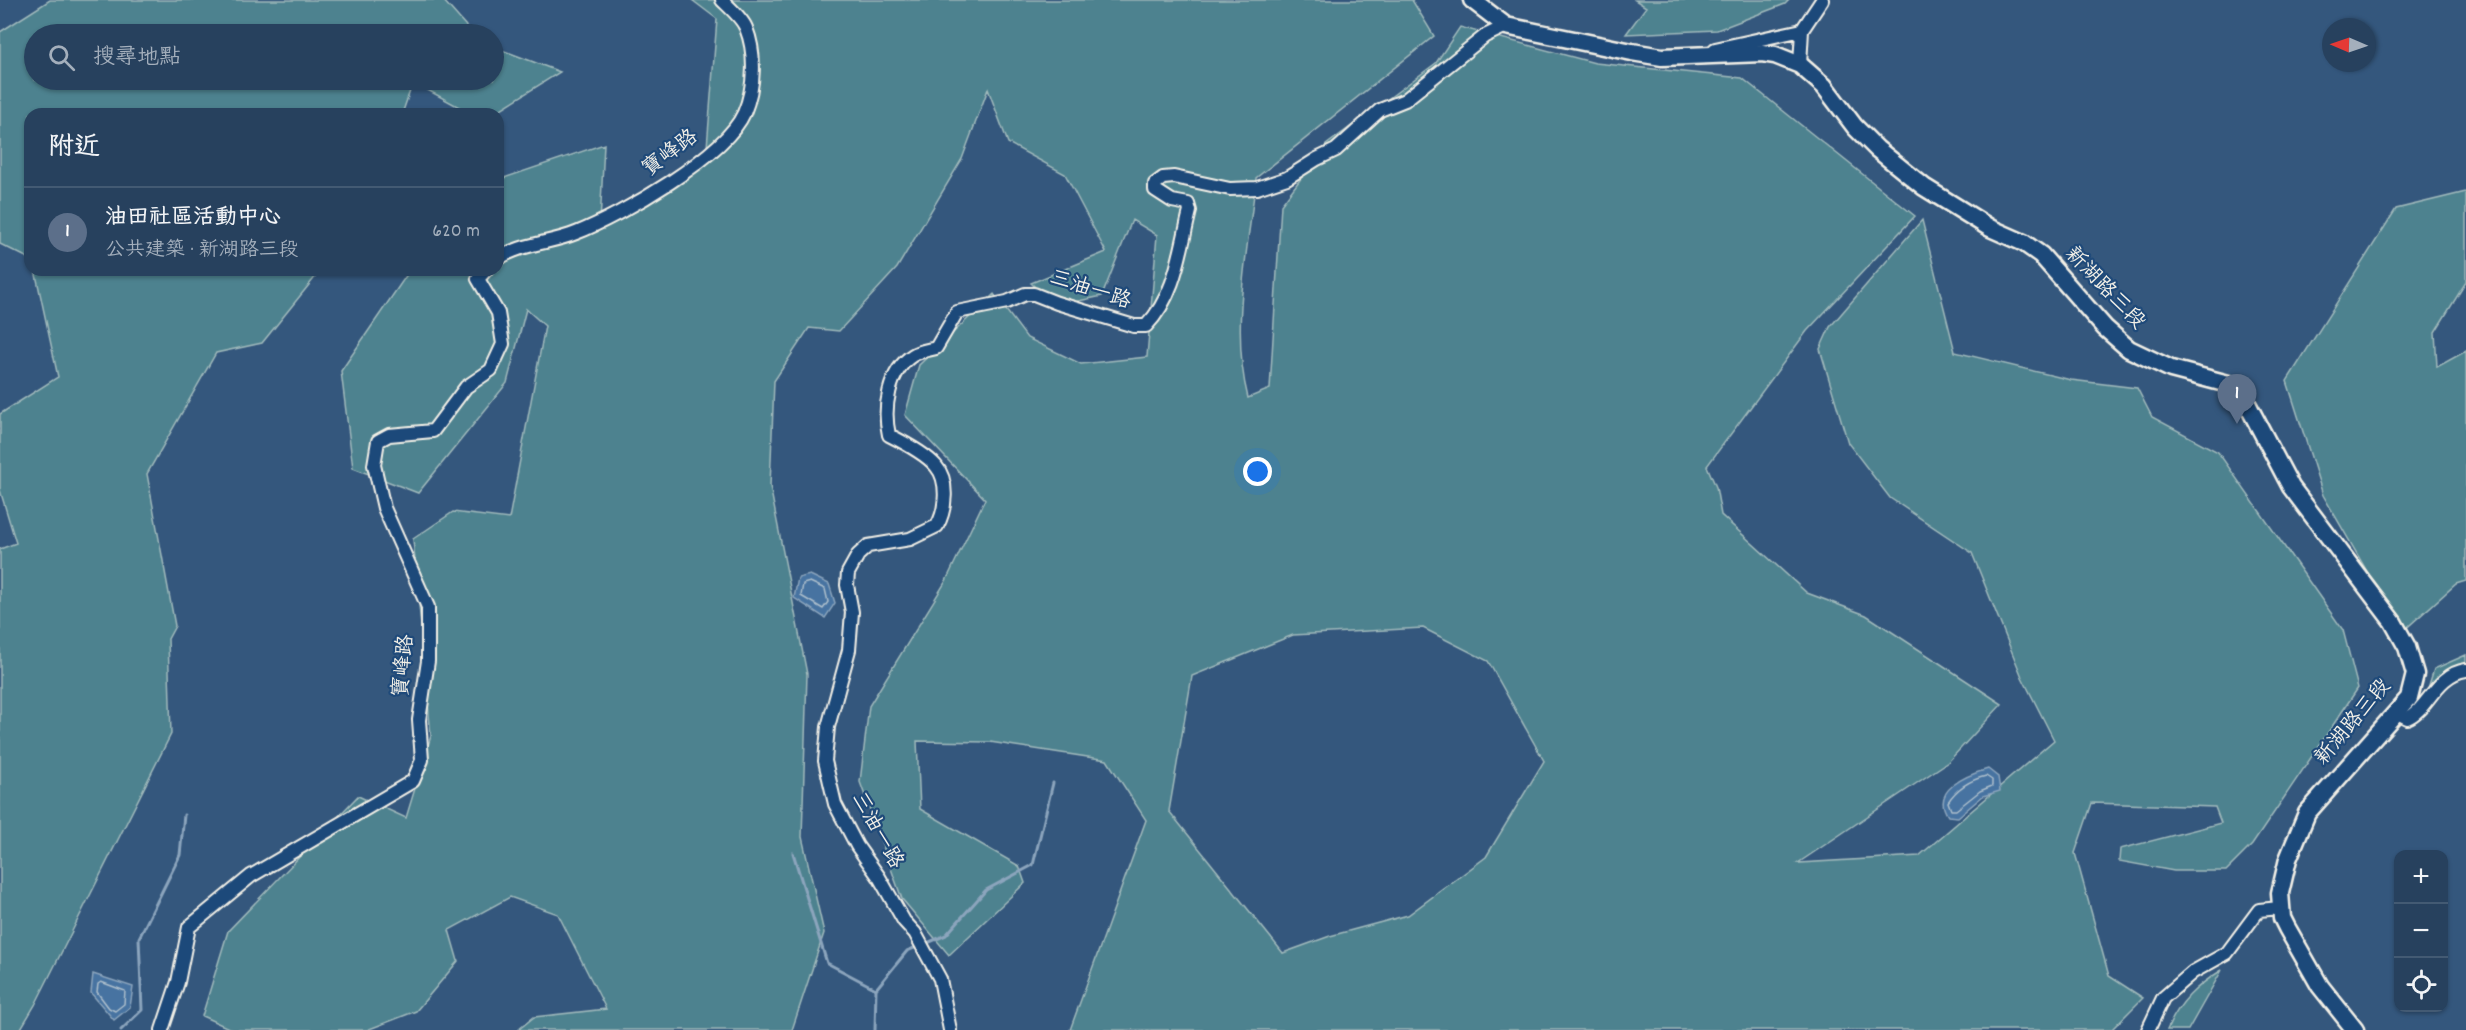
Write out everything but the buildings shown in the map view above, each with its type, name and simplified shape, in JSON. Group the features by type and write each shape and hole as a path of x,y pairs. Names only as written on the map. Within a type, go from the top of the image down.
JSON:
{"street":[{"name":"寶峰路","path":"504,257 576,234 630,207 697,164 729,132 744,114 751,87 753,58 746,26 722,0"},
{"name":"新湖路三段","path":"1472,0 1506,26 1662,57 1762,53 1775,55 1800,65 1830,93 1855,127 1877,149 1924,187 1990,228 2024,243 2041,255 2105,328 2129,350 2171,369 2232,385 2242,394 2291,487 2331,543 2374,594 2407,647 2415,674 2409,698 2307,813 2288,859 2280,893 2280,908 2287,928 2320,986 2355,1030"},
{"path":"1800,65 1802,30 1822,0"},
{"name":"三油一路","path":"950,1030 940,980 915,933 904,921 879,877 857,846 835,804 825,760 828,727 849,650 852,612 846,585 848,573 858,555 868,546 910,539 937,526 944,504 944,487 936,466 889,435 885,418 893,379 913,355 936,348 957,312 1007,302 1025,294 1034,294 1134,326 1146,326 1157,315 1173,283 1190,211 1188,204 1172,201 1155,190 1155,184 1163,178 1174,177 1230,189 1257,189 1287,178 1336,150 1380,110 1405,100 1485,36 1506,26"},
{"path":"1685,56 1802,30"},
{"name":"寶峰路","path":"162,1030 178,982 189,927 251,876 413,781 422,760 419,720 428,661 428,607 384,508 375,465 378,441 389,435 433,432 465,387 490,370 503,344 498,313 478,279 481,276"},
{"path":"2397,713 2407,718 2415,716 2428,696 2447,678 2466,670"},
{"path":"2148,1030 2163,998 2193,972 2227,953 2259,910 2280,908"}],"green space":[{"path":"50,0 443,0 464,24 24,24 24,90 410,90 404,108 24,108 24,256 0,244 0,32"},
{"path":"692,0 1412,0 1434,36 1256,178 1242,288 1241,344 1248,398 1270,389 1281,205 1326,145 1436,63 1460,27 1595,63 1742,78 1915,216 1807,331 1707,466 1716,487 1721,515 1807,593 1866,615 2002,704 1948,762 1798,863 1919,856 2054,740 2022,677 1972,553 1890,498 1848,443 1820,349 1830,327 1922,220 1955,352 2071,380 2137,388 2152,417 2218,452 2343,630 2358,688 2252,845 2226,871 2174,871 2119,861 2120,849 2221,823 2215,807 2092,803 2075,853 2109,976 2143,998 2111,1030 1070,1030 1146,820 1107,760 990,742 917,741 920,809 1019,866 1025,883 949,955 902,899 860,782 869,706 946,581 985,499 905,415 919,365 994,294 1027,338 1081,364 1147,357 1157,235 1132,220 1102,296 1055,306 1031,283 1106,252 1065,174 1008,143 988,89 962,159 897,268 839,331 809,328 774,381 770,486 807,674 802,837 824,933 792,1030 518,1030 534,1017 606,1009 558,914 510,897 449,930 458,961 416,1011 367,1030 233,1030 202,1016 228,931 358,796 406,818 431,736 413,539 453,512 509,519 545,326 526,309 507,383 418,493 353,468 341,371 406,276 504,276 504,178 604,144 600,224 706,160 717,19","holes":["1423,628 1488,661 1544,761 1486,857 1408,915 1330,936 1283,953 1169,811 1192,676 1293,635"]},
{"path":"1635,0 1789,0 1785,4 1717,30 1626,34 1646,7"},
{"path":"504,51 560,72 503,108 461,108 428,90 504,90"},
{"path":"2466,192 2466,282 2435,332 2437,367 2466,351 2466,581 2456,584 2402,632 2323,495 2287,381 2396,209"},
{"path":"36,276 316,276 262,343 216,353 147,474 175,626 168,639 171,734 35,1005 20,1030 0,1030 0,549 16,543 0,490 0,414 58,377"},
{"path":"2466,655 2466,666 2429,685 2434,669"},
{"path":"2222,970 2188,1030 2167,1030 2177,1011 2189,996"}],"water":[{"path":"810,575 829,584 835,603 825,618 794,598 798,578"},
{"path":"1988,769 1998,777 2000,791 1983,796 1958,817 1948,816 1944,807 1947,791 1970,775"},
{"path":"93,974 133,987 130,1007 114,1020 91,993"}],"waterway":[{"path":"925,944 946,935 986,890 1033,865 1053,783"},
{"path":"121,1030 142,1010 139,938 180,855 184,815"},
{"path":"793,853 827,963 876,989"},
{"path":"875,1030 876,989 907,951 919,946"}],"place":[{"name":"油田社區活動中心","path":"2237,424"}]}
